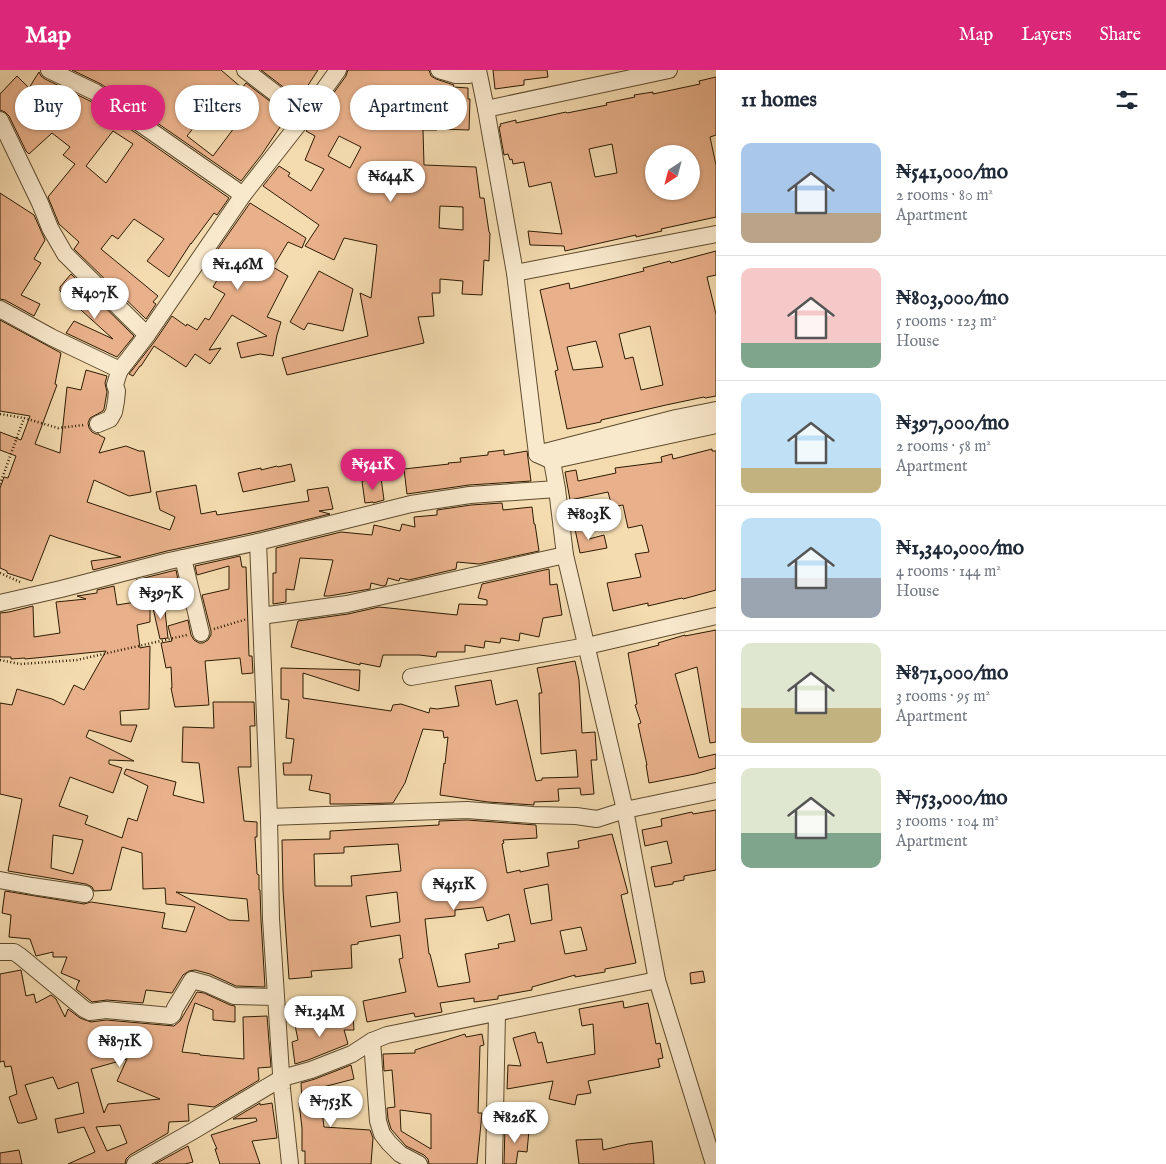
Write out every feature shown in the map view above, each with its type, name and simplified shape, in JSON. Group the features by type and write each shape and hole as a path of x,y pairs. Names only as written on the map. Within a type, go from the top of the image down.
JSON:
{"street":[{"path":"49,70 95,92 243,195"},
{"path":"246,70 269,88"},
{"path":"327,85 338,70"},
{"path":"439,70 456,75 470,75 478,71 515,273 544,458 557,489 565,554 625,810 657,980 714,1164"},
{"path":"486,109 669,70"},
{"path":"0,120 50,228 65,254 147,335"},
{"path":"98,424 110,419 114,412 117,391 115,385 120,370 147,335 243,195 294,130"},
{"path":"515,273 716,234"},
{"path":"0,309 51,337 120,370"},
{"path":"544,458 676,418 716,410"},
{"path":"544,458 716,425"},
{"path":"0,602 61,590 183,558 258,542 411,504 470,495 557,489"},
{"path":"258,542 269,817 271,919 290,1164"},
{"path":"261,616 347,604 565,554"},
{"path":"183,558 201,633"},
{"path":"411,677 587,646 716,616"},
{"path":"269,817 467,810 576,816 597,819 625,810 716,791"},
{"path":"0,880 85,894"},
{"path":"0,952 14,952 20,956 84,1010 90,1012 106,1010 171,1016 192,980 208,984 234,996 276,997"},
{"path":"134,1164 282,1078 311,1070 352,1054 372,1041 387,1036 657,980"},
{"path":"494,1164 496,1013"},
{"path":"372,1041 378,1121 382,1134 388,1143 400,1154 419,1164"}],"path":[{"path":"0,414 24,418 58,428 98,424"},
{"path":"0,484 24,418"},
{"path":"0,660 20,664 77,660 180,636 201,633 261,616"}],"building":[{"path":"72,70 221,70 238,85 175,85 175,130 192,130 187,136 213,156 232,130 259,130 259,93 269,101 269,130 278,130 241,181 165,128 165,85 102,85"},
{"path":"261,70 318,70 308,85 281,85"},
{"path":"348,70 429,70 431,76 436,79 454,85 350,85 350,130 423,130 424,165 476,167 480,198 484,198 490,233 489,261 484,260 482,295 462,294 463,281 440,279 440,293 432,293 434,316 418,317 424,343 287,375 282,358 368,336 360,293 371,298 377,245 344,238 334,260 305,246 319,225 263,186 279,166 290,173 288,176 311,191 324,169 305,160 315,136 306,131 340,130 339,85","holes":["339,136 361,147 350,168 328,156","440,206 463,207 463,230 439,228"]},
{"path":"493,70 547,70 548,77 524,80 524,85 495,89"},
{"path":"39,72 45,79 57,85 31,85"},
{"path":"17,76 26,85 15,85 15,128 9,116 0,110 0,94"},
{"path":"716,77 716,135 710,137 716,165 716,217 661,229 662,231 636,237 636,235 565,251 564,246 530,245 528,231 562,234 551,182 529,187 524,162 513,164 508,154 504,155 500,124 516,120 516,123 607,105 606,103 635,97 634,95 653,92 653,94 700,84 699,81","holes":["612,144 617,173 595,177 589,149"]},
{"path":"467,88 468,99 470,99 469,130 467,130"},
{"path":"81,97 91,102 91,130 132,130 229,198 217,215 214,213 191,243 169,277 147,261 164,239 134,219 118,239 112,235 101,249 158,296 153,302 156,304 146,319 74,249 79,242 59,224 48,197 75,164 63,155 70,147 52,133 29,154 16,130 81,130","holes":["113,131 133,144 106,183 86,166"]},
{"path":"0,193 34,215 45,240 34,259 41,263 21,295 40,304 34,316 0,299"},
{"path":"250,203 306,238 302,248 288,242 273,267 288,276 267,317 281,322 273,356 260,354 241,358 237,343 267,336 232,315 209,350 221,348 210,364 195,354 186,367 154,346 133,376 129,374 172,316 186,326 187,324 197,330 205,318 209,320 225,294 213,287 224,268 211,259"},
{"path":"716,251 716,275 707,277 716,314 716,396 666,405 567,429 555,371 558,370 540,290 569,283 570,289 644,271 643,268 670,261 671,263","holes":["650,326 663,385 641,390 633,357 625,359 619,334","596,341 603,367 573,370 567,347"]},
{"path":"319,271 353,289 343,331 308,323 304,330 290,322"},
{"path":"71,274 134,336 117,357 66,333 74,321 113,339 60,291 60,287"},
{"path":"0,320 61,353 55,384 57,385 35,444 60,453 67,387 81,390 86,370 107,376 104,409 90,418 88,423 92,432 105,438 99,453 126,446 144,451 151,492 129,496 94,480 87,502 170,530 175,517 160,510 156,492 196,485 201,514 216,511 217,515 309,501 307,490 328,487 333,509 319,511 330,514 93,570 91,561 121,557 50,535 32,581 7,573 7,571 0,568 0,488 4,477 8,478 16,456 0,450 0,432 21,440 30,416 0,411"},
{"path":"712,449 712,451 716,451 716,590 683,599 648,606 648,603 613,611 607,583 641,577 635,554 649,552 642,525 628,528 623,505 612,507 608,492 570,500 565,472 576,470 578,481 616,473 615,468 662,462 661,457 672,454 673,459"},
{"path":"504,450 504,455 527,451 531,481 469,485 407,494 404,469 461,462 460,458 488,455 488,452"},
{"path":"291,464 295,481 243,492 238,473"},
{"path":"381,478 384,500 365,503 362,481"},
{"path":"502,503 503,510 532,507 539,551 479,564 457,562 456,569 409,580 400,578 399,581 388,578 386,585 383,586 371,583 370,589 329,596 324,596 333,560 300,558 294,590 286,589 286,602 273,604 273,573 276,573 276,548 341,532 372,535 374,525 400,531 402,524 415,527 414,517 437,515 437,510"},
{"path":"587,527 589,539 604,535 607,548 580,553 575,529"},
{"path":"240,556 242,567 246,567 249,656 252,656 253,673 242,674 240,658 205,661 209,705 175,707 171,688 171,667 166,668 161,643 172,641 168,626 188,620 194,640 203,643 208,640 211,631 202,595 229,589 229,566 197,575 195,566"},
{"path":"549,569 550,585 557,584 562,615 543,618 539,637 520,633 519,641 501,638 500,643 485,641 484,648 465,645 465,652 437,652 436,657 383,655 380,667 360,663 360,665 291,647 298,621 348,614 379,607 457,615 459,604 487,605 487,600 478,598 482,584"},
{"path":"176,570 178,580 139,592 136,580"},
{"path":"114,586 117,605 142,601 143,606 150,605 150,622 137,625 140,648 150,646 149,709 120,711 121,725 137,725 131,742 89,730 86,737 134,761 109,760 109,764 122,768 113,793 70,777 59,806 88,816 85,824 122,838 128,818 137,821 148,786 124,774 126,769 176,782 173,795 204,803 199,763 182,762 183,727 214,728 213,702 254,702 255,726 250,726 251,767 238,767 244,821 257,822 257,837 255,837 265,987 236,986 210,974 195,970 183,975 172,993 146,990 143,1003 107,1000 92,1002 76,989 80,981 61,973 67,957 53,957 53,952 36,956 30,939 9,937 11,915 2,913 5,891 84,904 91,902 165,913 162,928 186,932 195,907 166,904 165,888 143,889 142,853 122,847 111,890 94,891 92,887 86,884 8,871 22,799 0,794 0,703 12,705 17,689 52,699 64,705 74,685 84,690 106,651 25,659 0,657 0,613 33,606 34,637 60,633 56,602 86,599 77,596 97,593 97,590","holes":["53,835 83,840 73,874 51,868","176,892 247,899 249,921 229,920"]},
{"path":"164,602 168,638 160,639 152,604"},
{"path":"716,630 716,742 710,743 697,667 675,674 699,758 716,754 716,768 649,783 638,724 641,723 635,705 637,704 628,653 659,645 658,643 685,635"},
{"path":"575,661 579,680 582,733 595,732 597,760 591,760 594,794 581,795 580,788 558,789 559,801 534,802 534,805 488,802 440,795 448,737 444,738 443,731 423,729 405,783 393,803 330,804 330,794 309,790 312,775 284,775 283,763 291,763 294,739 286,738 289,700 281,699 281,668 360,670 359,691 303,673 303,698 391,711 393,705 401,704 429,713 430,708 459,706 455,686 491,680 496,705 517,700 536,781 542,780 542,778 578,777 576,750 541,754 539,693 542,693 537,668"},
{"path":"716,810 716,870 684,876 684,880 655,887 651,867 672,863 667,841 645,846 642,830 662,826 661,819 692,812 693,814"},
{"path":"467,820 536,825 537,838 503,840 507,873 549,866 547,853 579,848 578,841 612,834 628,893 621,895 636,963 605,969 605,972 575,977 575,975 532,987 532,990 498,996 498,999 474,1002 474,998 440,1003 442,1012 415,1017 414,1013 367,1022 363,1001 406,992 399,959 403,958 400,935 358,942 358,944 351,945 352,968 311,971 312,977 289,979 283,890 282,840 330,839 330,831 439,825 439,821","holes":["398,844 401,871 351,876 352,886 315,886 314,854 344,853 344,847","548,884 552,920 531,924 524,889","397,892 400,922 371,927 366,896","483,907 487,921 509,914 515,941 498,944 499,948 465,954 470,982 438,987 429,954 425,919 455,916 455,910","581,927 587,950 565,954 560,931"]},
{"path":"21,970 26,996 34,994 36,1003 51,995 56,999 65,1017 68,1009 80,1018 91,1022 106,1020 174,1026 180,1021 197,992 204,993 235,1006 235,1022 213,1020 213,1010 195,1003 182,1052 244,1059 243,1017 267,1016 271,1067 258,1068 259,1080 214,1107 188,1104 189,1121 169,1122 168,1133 130,1155 126,1159 125,1164 68,1164 95,1152 84,1127 58,1133 55,1119 84,1113 78,1082 58,1089 53,1077 25,1085 37,1119 18,1123 9,1097 17,1094 11,1066 5,1067 4,1061 0,1062 0,974","holes":["127,1059 117,1081 160,1099 108,1104 104,1113 91,1069","120,1125 127,1143 107,1151 96,1127"]},
{"path":"703,971 705,982 691,984 690,973"},
{"path":"623,1001 624,1008 648,1003 656,1044 660,1043 663,1058 658,1059 660,1067 588,1081 591,1093 577,1095 575,1105 549,1099 553,1081 507,1089 508,1065 521,1066 513,1038 535,1032 538,1043 542,1042 547,1063 595,1054 593,1024 582,1026 579,1009"},
{"path":"353,1017 354,1030 344,1030 348,1044 295,1064 292,1042 298,1040 295,1025"},
{"path":"465,1034 466,1037 482,1034 484,1045 480,1046 478,1113 482,1113 477,1164 429,1164 428,1159 424,1155 406,1146 391,1129 387,1108 395,1107 392,1070 384,1071 383,1054 415,1053 415,1050","holes":["400,1110 431,1114 431,1149 401,1131"]},
{"path":"351,1065 354,1079 319,1088 324,1127 370,1130 373,1138 371,1164 305,1164 305,1151 302,1151 299,1103 302,1103 301,1083"},
{"path":"260,1103 260,1105 272,1103 277,1138 252,1141 260,1164 220,1164 215,1149 217,1149 211,1135 257,1121 256,1118 233,1119"},
{"path":"505,1127 529,1130 527,1152 518,1151 516,1164 504,1164"},
{"path":"602,1139 603,1150 652,1141 654,1164 579,1164 576,1140"},
{"path":"188,1146 193,1162 185,1164 155,1164"},
{"path":"19,1150 22,1164 0,1164 0,1153"}]}
